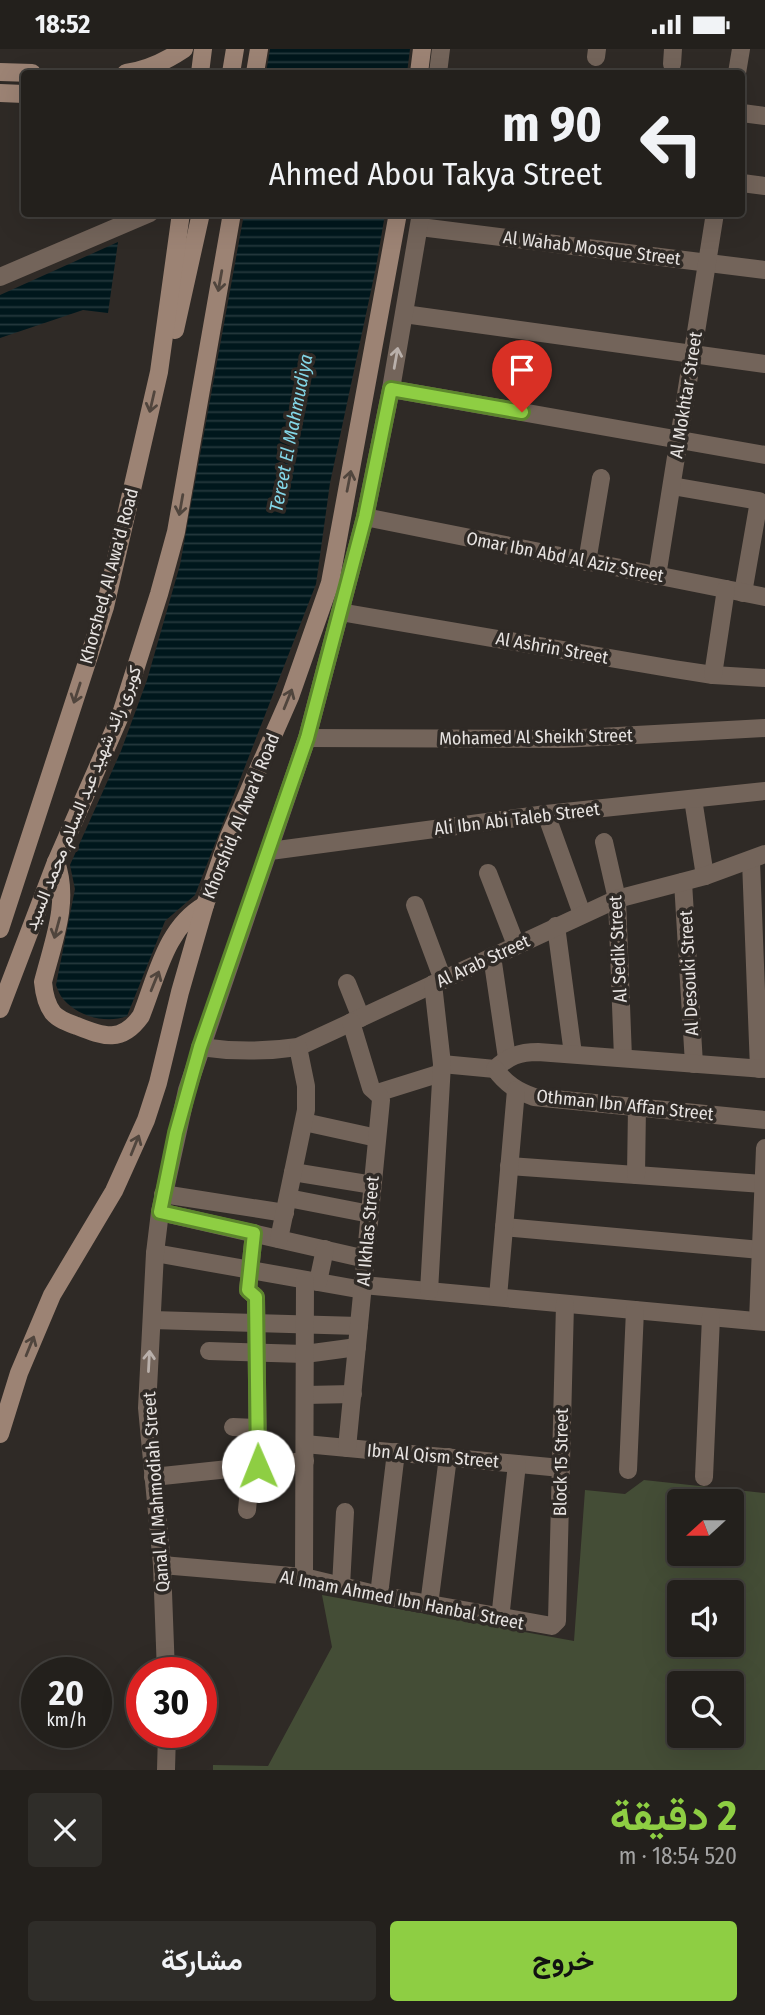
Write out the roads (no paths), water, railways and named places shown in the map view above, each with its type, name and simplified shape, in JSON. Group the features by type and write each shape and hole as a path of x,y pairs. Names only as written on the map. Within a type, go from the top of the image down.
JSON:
{"main road":[{"path":"142,70 184,49"},
{"path":"200,70 203,49"},
{"path":"232,70 235,49"},
{"path":"256,70 259,49"},
{"path":"419,70 422,49"},
{"path":"0,72 21,73"},
{"path":"0,93 21,94"},
{"name":"Khorshed, Al Awa'd Road","path":"0,929 105,607 159,372 180,217"},
{"path":"159,372 174,334 200,217"},
{"name":"كوبرى رائد شهيد عبد السلام محمد السيد","path":"0,1009 56,862 121,714 159,594 176,532 231,217"},
{"name":"Khorshid, Al Awa'd Road","path":"0,1434 19,1373 52,1295 114,1191 146,1120 205,905 229,836 290,697 330,583 397,217"},
{"path":"56,862 62,884 62,907 43,991 56,1017 100,1036 112,1036 133,1027 141,1016 171,937 185,919 205,905"},
{"path":"0,1398 19,1373"}],"street":[{"path":"438,70 441,49"},
{"path":"738,70 741,49"},
{"path":"745,113 765,116"},
{"path":"745,183 765,186"},
{"path":"0,277 141,217"},
{"name":"Al Mokhtar Street","path":"657,576 714,217"},
{"name":"Al Wahab Mosque Street","path":"421,220 765,270"},
{"name":"Qanal Al Mahmodiah Street","path":"165,1657 162,1565 147,1408 155,1253 163,1194 176,1133 200,1047 307,738 365,517 421,220"},
{"path":"404,314 765,364"},
{"path":"391,389 765,455"},
{"path":"587,562 601,478"},
{"path":"672,486 759,501 713,675"},
{"name":"Omar Ibn Abd Al Aziz Street","path":"365,517 765,597"},
{"name":"Al Ashrin Street","path":"340,612 713,675 765,678"},
{"name":"Mohamed Al Sheikh Street","path":"307,738 563,739 765,728"},
{"name":"Ali Ibn Abi Taleb Street","path":"270,851 545,814 765,791"},
{"path":"694,799 705,876"},
{"path":"545,814 582,914"},
{"name":"Al Sedik Street","path":"604,842 617,899 624,1058"},
{"path":"377,1093 442,1069 501,1063 522,1052 762,1069 758,858"},
{"name":"Al Arab Street","path":"200,1047 233,1052 266,1052 298,1047 617,899 705,876 758,858"},
{"path":"488,873 516,945"},
{"name":"Al Desouki Street","path":"683,882 694,1064"},
{"path":"415,905 438,982 442,1069 429,1291"},
{"path":"556,926 573,1054"},
{"path":"492,956 501,1063"},
{"name":"Al Ikhlas Street","path":"347,983 370,1088 381,1100 347,1448"},
{"path":"279,1239 307,1098 298,1047"},
{"name":"Othman Ibn Affan Street","path":"501,1063 504,1081 516,1090 534,1097 765,1120"},
{"path":"498,1297 516,1090"},
{"path":"636,1175 637,1107"},
{"path":"304,1122 377,1138"},
{"path":"155,1253 311,1281 363,1287 761,1322 765,1148"},
{"path":"509,1166 763,1184"},
{"path":"293,1172 373,1185"},
{"path":"163,1194 370,1214"},
{"path":"160,1212 366,1259"},
{"path":"504,1227 761,1250"},
{"path":"247,1510 257,1428 256,1297 248,1290 254,1233"},
{"path":"304,1577 305,1325 311,1281 325,1249"},
{"name":"Block 15 Street","path":"557,1621 565,1304"},
{"path":"628,1470 635,1310"},
{"path":"704,1477 711,1317"},
{"path":"152,1320 359,1326"},
{"path":"209,1351 305,1354 357,1347"},
{"path":"305,1395 353,1394"},
{"path":"233,1427 257,1428"},
{"name":"Ibn Al Qism Street","path":"153,1477 254,1466 305,1452 347,1448 561,1468"},
{"path":"379,1595 396,1453"},
{"path":"429,1605 448,1457"},
{"path":"500,1619 517,1464"},
{"path":"341,1586 345,1512"},
{"name":"Al Imam Ahmed Ibn Hanbal Street","path":"162,1565 304,1577 500,1619 548,1627 557,1621"},
{"path":"166,1770 167,1748"}],"water":[{"path":"270,49 410,49 407,70 266,70"},
{"name":"Tereet El Mahmudiya","path":"243,217 384,217 330,483 316,584 195,895 165,921 127,1016 102,1019 85,1015 70,1006 61,997 56,985 75,889 70,865 121,751 147,680 180,565"},
{"path":"118,242 108,313 83,310 0,338 0,295"}]}
